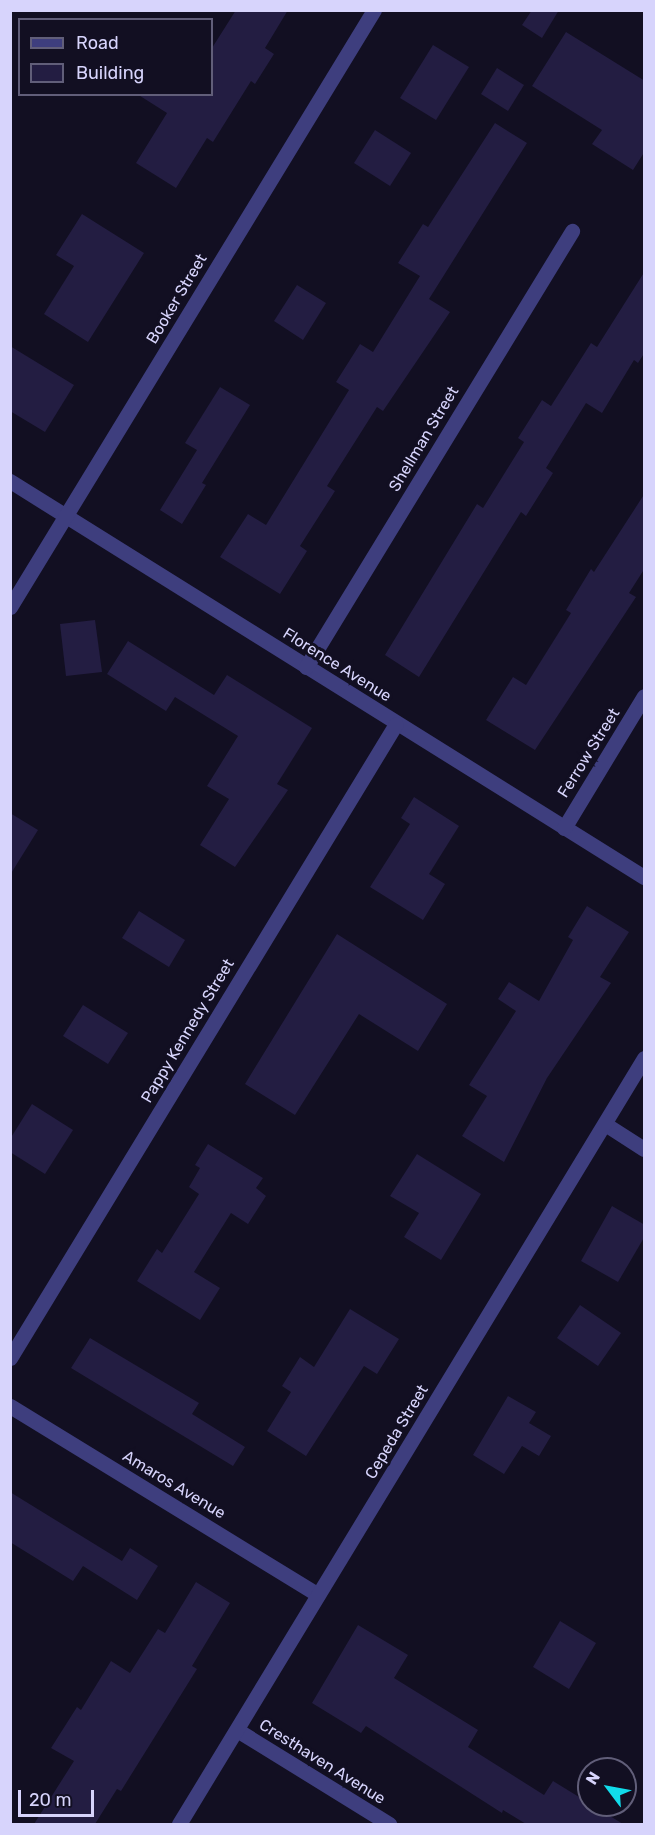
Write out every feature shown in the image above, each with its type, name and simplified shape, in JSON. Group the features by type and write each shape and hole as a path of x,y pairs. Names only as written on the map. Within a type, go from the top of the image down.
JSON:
{"street":[{"name":"Booker Street","path":"10,607 374,10"},
{"name":"Shellman Street","path":"306,667 572,231"},
{"name":"Florence Avenue","path":"10,481 396,724 645,877"},
{"name":"Ferrow Street","path":"564,828 645,696"},
{"name":"Pappy Kennedy Street","path":"10,1358 396,724"},
{"name":"Cepeda Street","path":"179,1824 645,1058"},
{"path":"605,1124 645,1149"},
{"name":"Amaros Avenue","path":"10,1406 318,1595"},
{"name":"Cresthaven Avenue","path":"237,1730 389,1824"}],"building":[{"path":"236,10 288,10 265,48 274,54 255,84 251,81 213,142 207,138 176,188 136,163 167,113 140,96 213,96 213,46"},
{"path":"532,10 559,10 542,38 522,25"},
{"path":"566,32 645,81 645,151 633,170 592,144 602,130 532,86"},
{"path":"433,45 469,67 436,120 400,98"},
{"path":"497,68 524,85 508,111 481,94"},
{"path":"495,123 527,143 429,299 450,312 383,411 377,407 327,486 335,491 300,546 307,551 280,594 220,557 248,514 266,525 349,390 336,382 360,344 373,352 420,276 398,263 423,224 428,227"},
{"path":"375,130 411,153 390,186 354,163"},
{"path":"82,214 144,253 88,342 44,314 74,266 56,255"},
{"path":"645,271 645,352 638,363 634,360 602,413 586,403 546,468 553,473 526,516 521,512 419,677 385,655 477,504 483,508 524,442 518,438 542,400 551,406 591,343 597,347"},
{"path":"297,285 326,303 303,340 274,321"},
{"path":"10,346 74,385 45,432 10,411"},
{"path":"220,387 250,405 202,483 206,485 182,524 160,510 197,450 185,443"},
{"path":"645,493 645,568 629,593 636,597 535,750 486,720 513,677 526,685 571,613 566,610 591,569 594,572"},
{"path":"95,620 102,672 66,676 60,624"},
{"path":"128,641 214,695 227,675 312,728 277,784 288,790 235,867 200,845 229,799 207,786 238,736 175,697 166,711 107,674"},
{"path":"414,797 459,826 429,874 445,884 423,920 370,887 410,824 401,818"},
{"path":"10,813 38,830 10,875"},
{"path":"587,906 629,932 600,977 611,983 547,1078 504,1162 462,1136 487,1096 469,1085 516,1011 498,999 509,982 539,1001 573,940 568,937"},
{"path":"139,911 185,940 169,967 122,938"},
{"path":"337,934 447,1004 418,1051 359,1014 295,1115 245,1084"},
{"path":"83,1005 128,1033 108,1064 63,1036"},
{"path":"32,1104 73,1130 45,1174 10,1152 10,1139"},
{"path":"208,1144 263,1178 256,1188 266,1196 248,1224 231,1213 194,1272 220,1288 200,1320 137,1281 157,1249 162,1253 199,1194 189,1187 200,1168 195,1165"},
{"path":"417,1154 481,1194 441,1260 404,1237 419,1213 390,1196"},
{"path":"612,1206 645,1225 645,1236 618,1282 581,1261"},
{"path":"580,1305 621,1333 598,1366 557,1338"},
{"path":"350,1309 399,1339 377,1374 364,1366 306,1456 267,1431 291,1392 282,1386 300,1357 314,1367"},
{"path":"90,1338 199,1403 192,1414 245,1447 233,1466 71,1368"},
{"path":"508,1396 536,1412 529,1423 551,1436 539,1456 522,1446 504,1474 473,1455"},
{"path":"10,1492 122,1561 130,1548 158,1566 137,1600 83,1566 73,1581 10,1542"},
{"path":"196,1582 230,1603 192,1666 197,1669 121,1791 117,1789 95,1824 34,1824 74,1761 51,1748 77,1707 81,1710 111,1661 130,1673 158,1629 165,1633"},
{"path":"560,1621 596,1643 569,1689 533,1667"},
{"path":"358,1625 408,1655 394,1678 478,1730 468,1747 544,1795 553,1781 577,1796 577,1817 612,1817 623,1824 526,1824 503,1810 502,1813 366,1726 361,1733 312,1703"}]}
